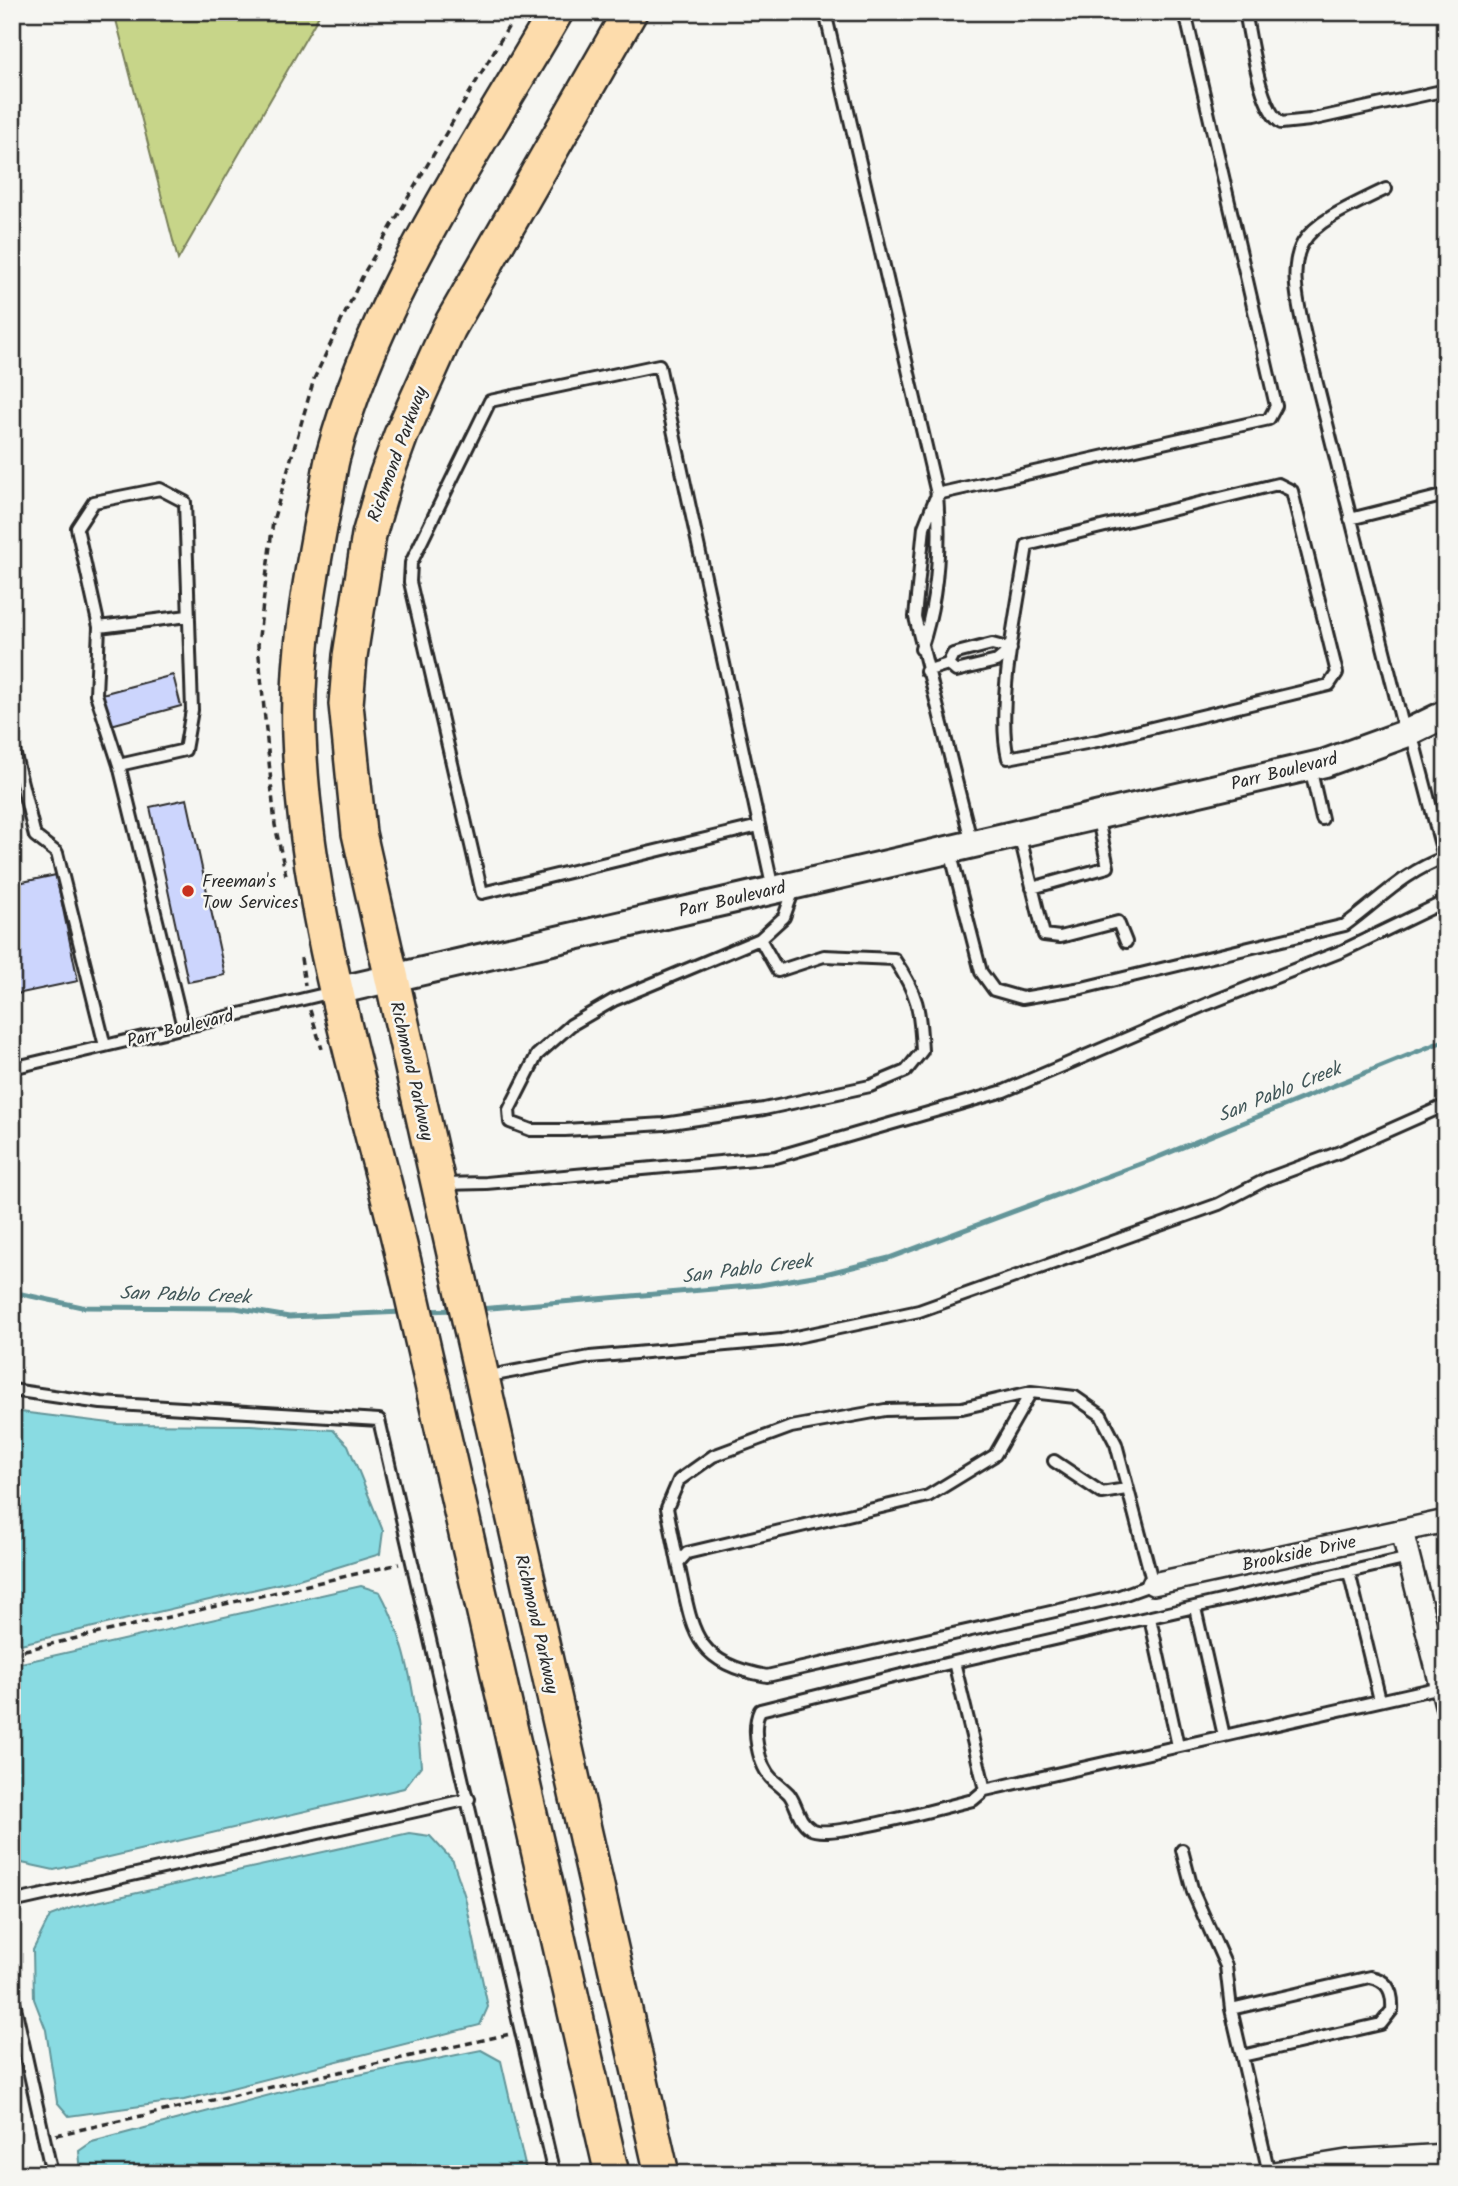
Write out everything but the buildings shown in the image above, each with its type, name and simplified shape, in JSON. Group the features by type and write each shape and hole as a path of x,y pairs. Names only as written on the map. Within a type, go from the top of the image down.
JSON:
{"highway":[{"path":"556,12 394,295 358,379 331,461 299,649 299,737 309,842 336,991 399,1236 612,2174"},
{"name":"Richmond Parkway","path":"630,12 449,328 401,435 369,535 357,598 346,704 359,833 662,2174"}],"street":[{"name":"Parr Boulevard","path":"336,991 391,976 1310,767 1408,733 1446,714"},
{"name":"Brookside Drive","path":"1153,1584 1446,1521"},
{"path":"1402,1531 1437,1635 1443,1696"},
{"path":"1268,2174 1382,2166 1446,2155"}],"lane":[{"path":"825,12 936,494 940,530 932,616 921,649"},
{"path":"936,494 1269,419 1276,406 1185,12"},
{"path":"1245,12 1266,102 1273,118 1281,123 1310,120 1446,90"},
{"path":"936,494 924,527 915,617 961,846 981,972 994,990 1022,998 1082,988 1312,936 1345,925 1371,907 1394,883 1445,857 1350,519 1297,304 1293,269 1299,247 1312,230 1343,209 1386,189"},
{"path":"759,826 482,893 410,583 411,563 490,401 659,365 759,826 785,886 784,917 760,939 614,1000 571,1025 537,1055 509,1110 510,1122 531,1130 607,1128 664,1124 764,1109 870,1086 906,1071 922,1051 920,1016 913,986 894,959 824,956 778,971 760,939"},
{"path":"948,664 956,671 997,661 1012,649 1027,545 1278,484 1292,491 1337,673 1329,685 1102,740 1008,758 1003,740 1012,649"},
{"path":"119,765 185,750 192,710 185,502 160,488 94,502 77,527 99,628 96,694 119,765 183,1027"},
{"path":"1350,519 1446,495"},
{"path":"99,628 188,616"},
{"path":"926,671 948,664 953,654 992,644 1012,649"},
{"path":"12,743 35,836 57,853 105,1046"},
{"path":"1310,767 1322,819"},
{"path":"1032,888 1108,867 1097,815"},
{"path":"1019,833 1044,935 1050,938 1118,922 1122,925 1126,942"},
{"path":"437,1184 486,1183 776,1157 1003,1091 1207,1004 1342,951 1446,901"},
{"name":"Parr Boulevard","path":"12,1068 336,991"},
{"path":"481,1377 590,1357 782,1340 919,1311 1219,1204 1267,1179 1340,1152 1446,1105"},
{"path":"12,1390 101,1403 379,1420 554,2174"},
{"path":"677,1563 687,1553 928,1496 995,1455 1031,1392"},
{"path":"1031,1392 1075,1397 1101,1415 1116,1444 1126,1489 1153,1584 1117,1597 767,1676 740,1671 720,1662 702,1646 692,1628 667,1508 679,1480 713,1456 791,1427 885,1410 962,1408 1031,1392"},
{"path":"1055,1461 1102,1493 1126,1489"},
{"path":"1409,1558 954,1662 760,1710 756,1724 760,1756 764,1772 789,1795 801,1821 815,1831 843,1831 973,1800 985,1790 1380,1700 1443,1696"},
{"path":"1349,1572 1380,1700"},
{"path":"1195,1608 1224,1736"},
{"path":"1150,1618 1178,1746"},
{"path":"954,1662 985,1790"},
{"path":"12,1902 469,1799"},
{"path":"1182,1850 1193,1892 1226,1966 1231,2009 1268,2174"},
{"path":"1231,2009 1370,1977 1385,1983 1392,2000 1392,2010 1381,2024 1242,2056"},
{"path":"12,1993 52,2174"}],"path":[{"path":"12,1653 412,1561"},
{"path":"44,2138 522,2032"}],"shaded area":[{"path":"1446,2164 1446,2174 1312,2174"}],"green space":[{"path":"114,12 321,12 178,260"}],"water":[{"path":"12,1411 118,1424 250,1425 333,1430 348,1445 383,1531 380,1554 299,1579 12,1646"},
{"path":"361,1586 380,1592 398,1633 410,1677 421,1766 404,1788 54,1870 22,1863 12,1853 12,1665"},
{"path":"409,1833 430,1836 453,1861 465,1897 488,2007 480,2025 184,2100 69,2116 57,2102 46,2030 34,1999 33,1950 50,1916 74,1907"},
{"path":"481,2050 501,2061 527,2174 81,2174 79,2151 92,2142 304,2086"}],"waterway":[{"name":"San Pablo Creek","path":"479,1309 760,1285 825,1274 889,1258 1151,1160 1446,1040"},
{"name":"San Pablo Creek","path":"12,1292 82,1307 236,1308 289,1317 403,1312"},
{"name":"San Pablo Creek","path":"427,1311 455,1310"}],"place":[{"name":"Freeman's Tow Services","path":"188,891"}]}
